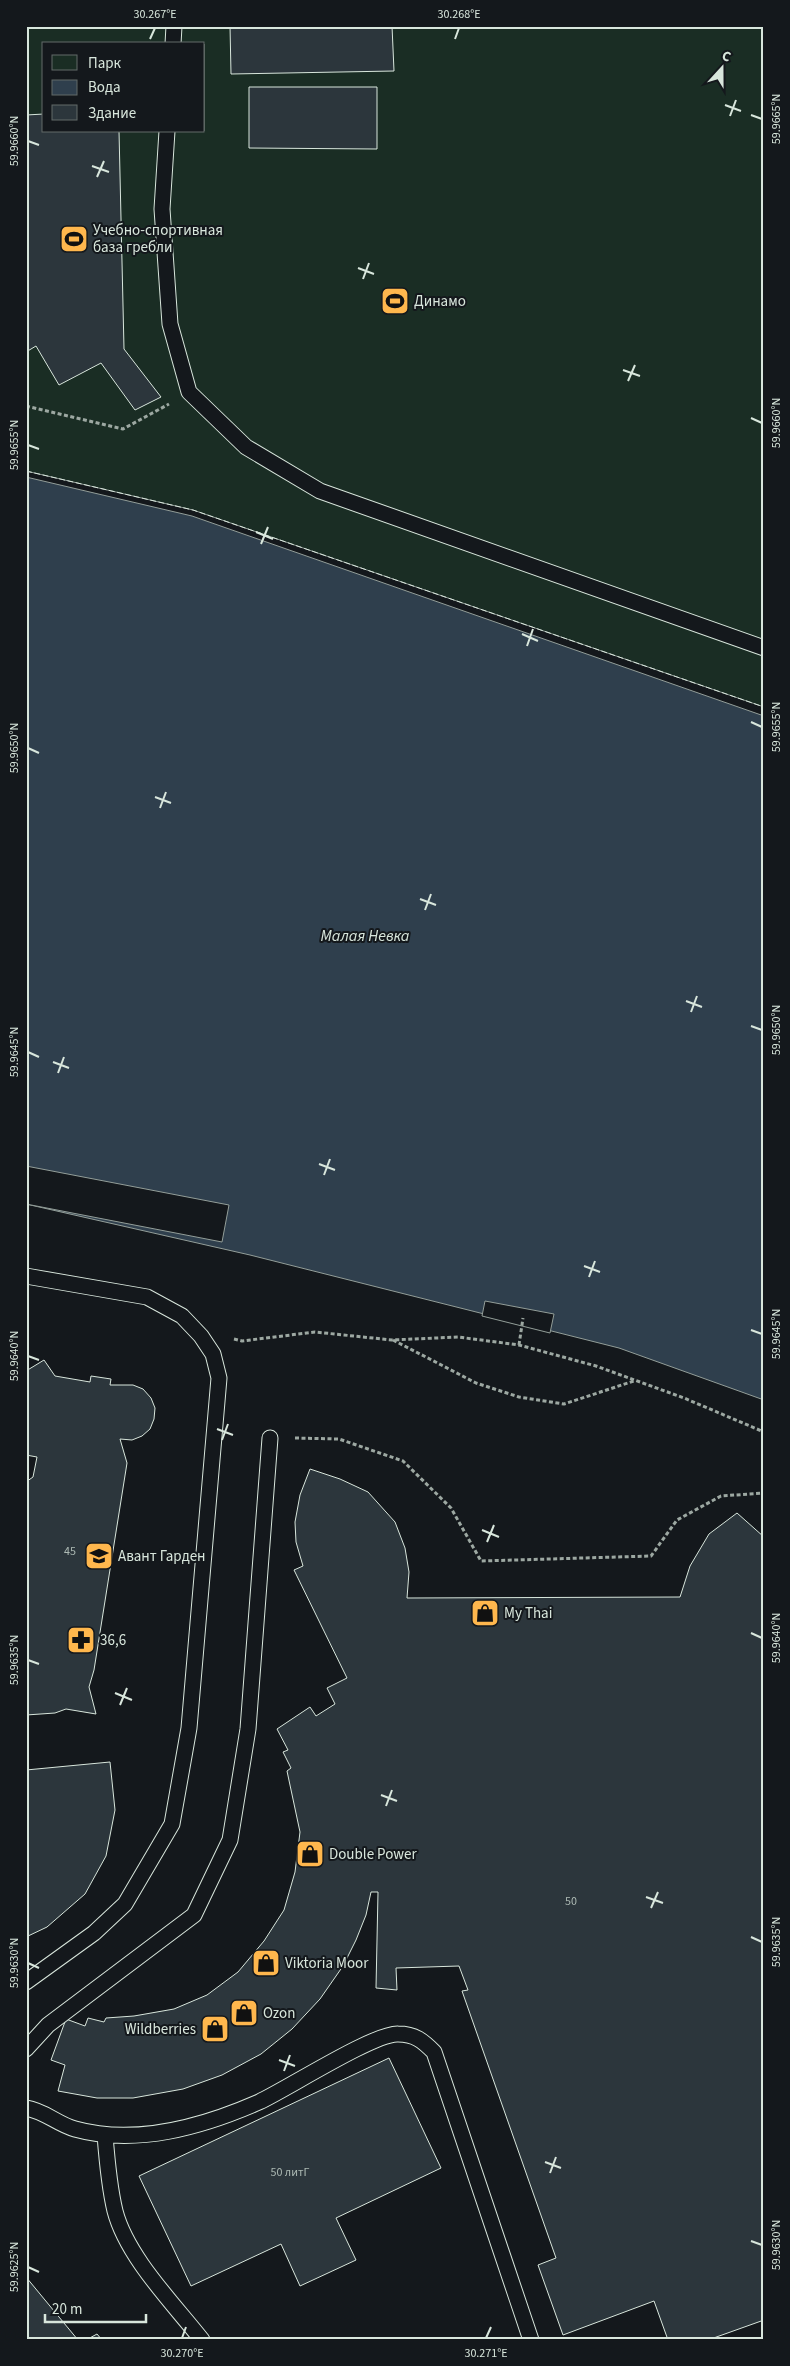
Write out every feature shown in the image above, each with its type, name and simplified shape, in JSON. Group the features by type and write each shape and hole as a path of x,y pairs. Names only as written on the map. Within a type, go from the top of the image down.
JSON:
{"lane":[{"path":"173,42 174,26"},
{"path":"167,132 162,209 170,324 189,392 246,447 320,491 764,648"},
{"path":"26,1276 148,1297 182,1316 201,1336 213,1354 219,1378 189,1728 172,1824 125,1904 94,1933 26,1982"},
{"path":"26,2049 48,2025 194,1915 230,1840 248,1729 270,1438"},
{"path":"26,2108 37,2110 73,2128 105,2135 158,2134 212,2121 260,2101 374,2041 397,2034 419,2038 434,2052 531,2340"},
{"path":"105,2135 109,2179 116,2213 131,2246 159,2287 202,2340"}],"path":[{"path":"26,406 123,429 189,392"},
{"path":"519,1345 523,1318"},
{"path":"225,1338 242,1340 315,1332 392,1340 458,1337 519,1345 596,1366 764,1432"},
{"path":"392,1340 476,1383 519,1397 564,1404 635,1381"},
{"path":"270,1438 339,1439 403,1460 452,1508 481,1561 651,1556 678,1520 721,1496 764,1493"}],"green space":[{"name":"Динамо","path":"26,26 764,26 764,707 193,510 26,471"}],"water":[{"name":"Малая Невка","path":"26,477 192,516 764,716 764,1400 619,1348 250,1255 26,1204"}],"pier":[{"path":"26,1166 229,1205 222,1242 26,1204"},
{"path":"485,1301 554,1314 550,1333 482,1316"}],"building":[{"path":"230,26 392,26 394,71 231,74"},
{"path":"249,87 377,87 377,149 249,148"},
{"name":"Учебно-спортивная база гребли","path":"42,114 42,132 119,132 124,349 161,397 135,410 101,363 59,385 36,346 26,352 26,115"},
{"path":"44,1360 55,1376 90,1382 91,1376 111,1379 110,1385 133,1385 143,1389 151,1398 155,1408 154,1419 150,1429 142,1436 132,1440 120,1439 127,1463 94,1670 89,1687 96,1714 66,1709 55,1713 26,1715 26,1482 33,1477 37,1457 26,1455 26,1371"},
{"path":"310,1469 340,1479 368,1492 395,1522 405,1548 409,1572 407,1598 680,1597 690,1566 709,1534 737,1513 764,1537 764,2320 708,2340 668,2340 654,2301 563,2335 538,2265 556,2258 462,1991 468,1990 459,1966 396,1968 397,1990 376,1988 378,1892 371,1892 366,1915 356,1940 343,1966 320,1999 292,2029 261,2054 222,2075 183,2089 133,2098 97,2098 58,2091 65,2065 51,2060 66,2019 85,2026 88,2018 104,2022 106,2018 134,2016 174,2009 207,1995 238,1972 264,1941 284,1910 295,1872 300,1832 287,1771 291,1768 283,1752 288,1750 277,1729 310,1707 316,1716 335,1704 327,1688 347,1678 294,1570 303,1566 296,1542 295,1522 300,1495"},
{"path":"110,1762 115,1810 106,1856 85,1894 47,1927 26,1937 26,1770"},
{"path":"389,2058 441,2168 336,2218 356,2260 300,2286 281,2244 191,2286 139,2176"},
{"path":"26,2277 78,2340 26,2340"},
{"path":"97,2334 102,2340 86,2340"}],"fence":[{"path":"26,471 193,510 764,707"}],"place":[{"name":"Учебно-спортивная база гребли","path":"74,239"},
{"name":"Динамо","path":"395,301"},
{"name":"Авант Гарден","path":"99,1556"},
{"name":"My Thai","path":"485,1613"},
{"name":"36,6","path":"81,1640"},
{"name":"Double Power","path":"310,1854"},
{"name":"Viktoria Moor","path":"266,1963"},
{"name":"Ozon","path":"244,2013"},
{"name":"Wildberries","path":"215,2029"}]}
